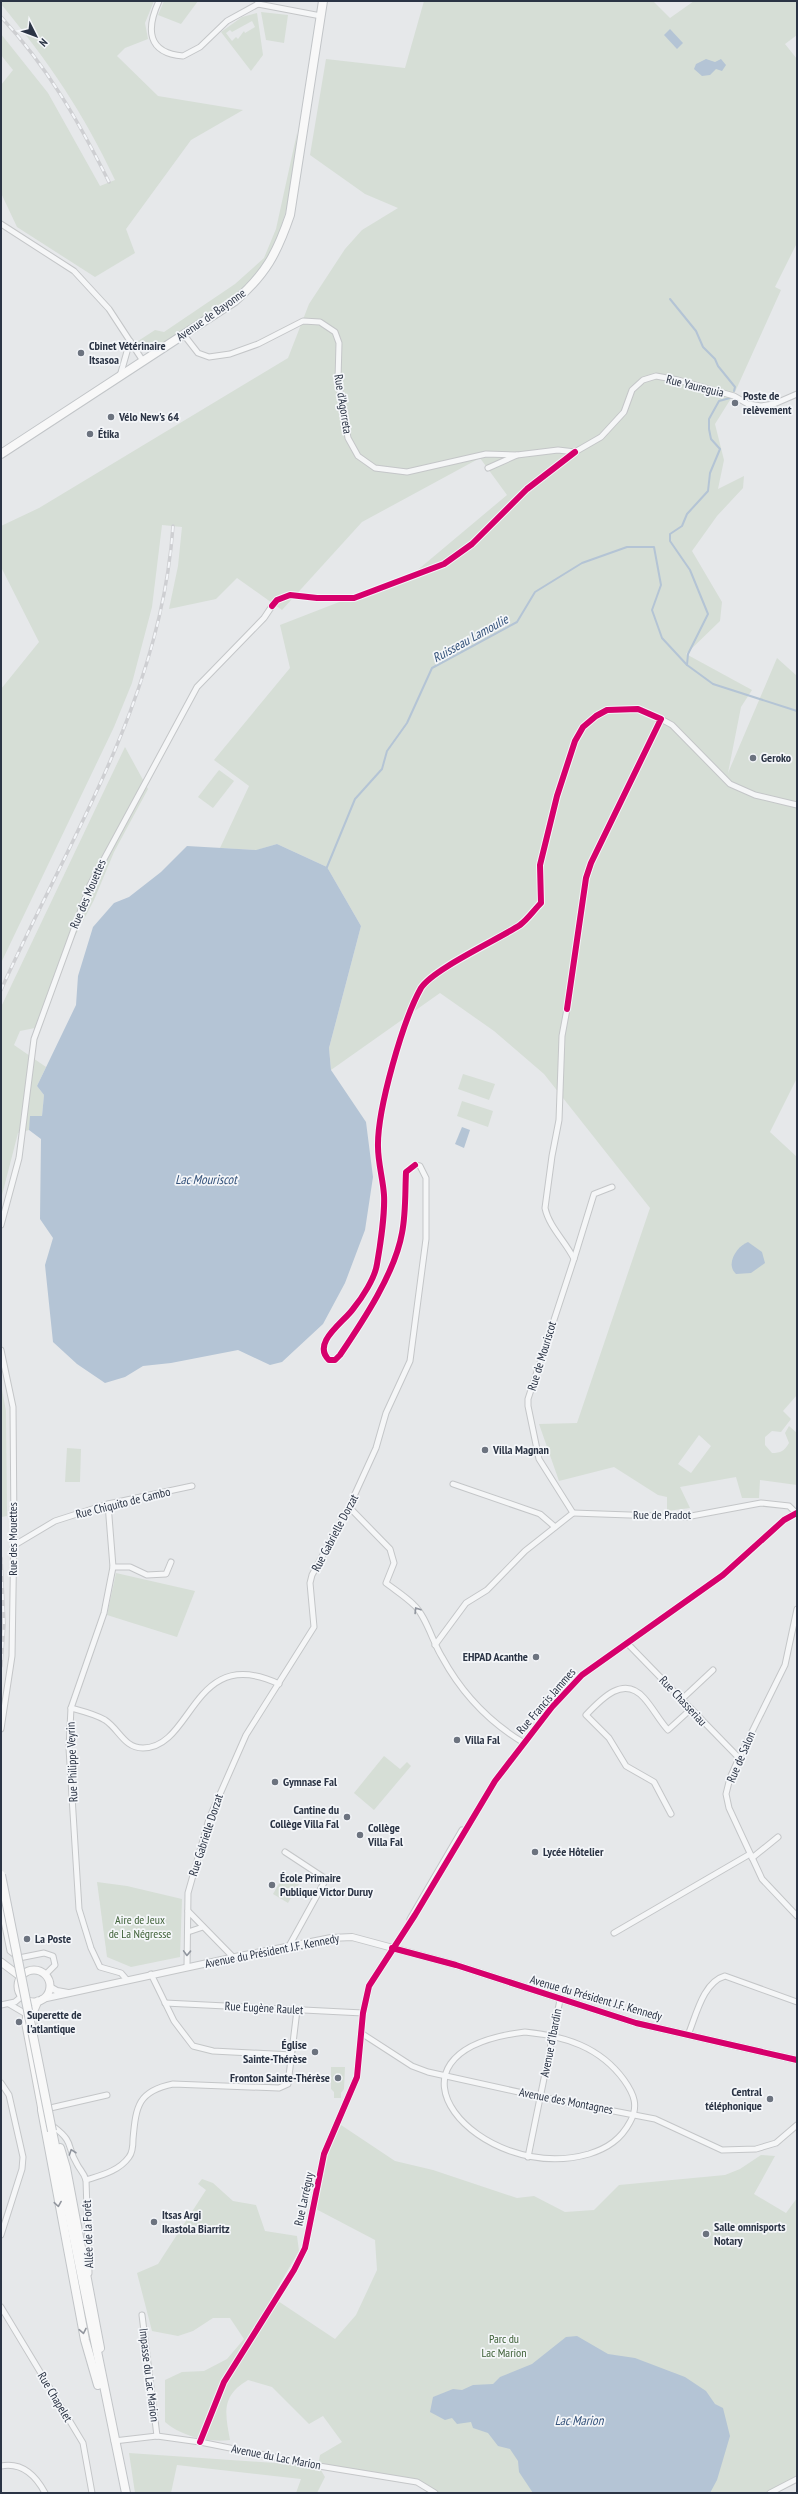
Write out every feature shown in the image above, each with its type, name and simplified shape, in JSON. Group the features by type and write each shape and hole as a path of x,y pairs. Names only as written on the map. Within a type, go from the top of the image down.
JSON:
{"main road":[{"name":"Avenue de Bayonne","path":"1,454 235,301 251,287 265,271 280,242 290,215 323,1"},
{"path":"1,1875 77,2259 126,2493"},
{"path":"1,1962 21,1977"},
{"path":"40,2000 29,2001 22,1996 18,1986 21,1977 33,1970 45,1975 50,1987 40,2000 32,2015 54,2127 66,2168 89,2287 106,2379 106,2400"},
{"path":"29,2001 26,2014 26,2025 85,2340 96,2381 106,2400"}],"street":[{"path":"159,1 150,27 154,43 163,51 183,56 200,47 227,21 258,3 320,16"},
{"path":"2,226 74,271 93,290 143,361"},
{"name":"Rue d'Agorreta","path":"184,335 198,352 209,357 230,354 258,344 303,321 320,322 335,332 339,343 338,380 348,438 358,456 375,468 407,472 486,454 517,455 558,450 575,452"},
{"path":"120,376 130,341"},
{"name":"Rue Yaureguia","path":"575,452 601,437 624,412 632,390 643,380 656,376 685,382 734,396 748,404 761,406 774,404 797,394"},
{"name":"Rue d'Agorreta","path":"488,468 517,455"},
{"name":"Rue des Mouettes","path":"1,1225 19,1158 34,1039 90,885 196,687 264,618 272,606"},
{"path":"661,719 672,725 730,784 755,795 797,805"},
{"path":"567,1009 562,1036 559,1120 552,1156 545,1208 546,1215 568,1247 574,1259"},
{"name":"Rue Gabrielle Dorzat","path":"187,1967 188,1911 192,1876 221,1788 246,1735 314,1627 310,1583 312,1575 349,1507 376,1448 386,1412 410,1361 426,1239 426,1178 420,1166 415,1165"},
{"name":"Rue de Mouriscot","path":"573,1513 539,1459 528,1399 594,1194 612,1187"},
{"name":"Rue des Mouettes","path":"1,1350 12,1407 13,1546 12,1656 1,1729"},
{"path":"453,1484 540,1514 555,1527"},
{"name":"Rue Chiquito de Cambo","path":"13,1546 55,1521 108,1504 192,1486"},
{"name":"Rue de Pradot","path":"573,1513 686,1517 761,1503 789,1506 796,1513"},
{"name":"Rue Philippe Veyrin","path":"108,1504 113,1567 104,1613 71,1708 69,1748 80,1909 91,1948 100,1967 121,1973 127,1980"},
{"path":"349,1507 390,1549 394,1563 386,1583 416,1606 435,1645 449,1668 477,1706 524,1743"},
{"path":"435,1645 466,1603 487,1590 525,1551 573,1513"},
{"name":"Rue Francis Jammes","path":"392,1948 495,1781 524,1743 573,1684 597,1663 723,1575 784,1520 796,1513"},
{"path":"113,1567 130,1567 147,1575 166,1574 171,1562"},
{"name":"Rue de Salon","path":"797,1609 785,1665 739,1758 730,1778 726,1794 728,1808 762,1879 797,1916"},
{"name":"Rue Chasseriau","path":"627,1643 739,1758"},
{"path":"682,1699 713,1670"},
{"path":"71,1708 105,1720 128,1744 143,1748 161,1742 182,1722 200,1696 224,1679 250,1673 279,1684"},
{"path":"671,1814 662,1793 654,1782 626,1766 609,1738 586,1715 601,1699 617,1688 633,1690 644,1698 658,1719 668,1730 691,1709"},
{"path":"614,1933 751,1856 778,1837"},
{"path":"285,1852 326,1879 289,1946"},
{"path":"1,1906 10,1951 19,1958 49,1953 55,1960 55,1965 45,1975"},
{"path":"188,1911 233,1957"},
{"path":"188,1932 203,1927"},
{"name":"Avenue du Président J.F. Kennedy","path":"40,2000 151,1974 233,1957 342,1937 352,1937 456,1965 560,2000 636,2023 797,2060"},
{"name":"Rue Larréguy","path":"200,2442 224,2382 294,2270 305,2248 324,2154 357,2077 363,2013 369,1986 392,1948"},
{"path":"151,1974 174,2021 188,2042 201,2049 292,2055"},
{"path":"688,2035 710,1984 718,1978 725,1976 797,2002"},
{"path":"50,1987 57,1991 68,1993"},
{"path":"1,2005 9,2004 22,1996"},
{"name":"Avenue d'Ibardin","path":"528,2157 541,2097 551,2034 560,2000"},
{"name":"Rue Eugène Raulet","path":"165,2003 363,2013"},
{"path":"9,2004 26,2014"},
{"path":"86,2180 118,2169 130,2156 136,2111 143,2097 157,2087 173,2084 284,2087 288,2084 297,2010"},
{"path":"525,2032 551,2034 586,2047 613,2065 634,2094 634,2114 624,2134 607,2148 587,2154 558,2158 528,2157 500,2148 478,2136 460,2121 446,2096 445,2077 450,2065 458,2055 468,2047 487,2038 525,2032"},
{"name":"Avenue des Montagnes","path":"361,2033 412,2066 445,2077 655,2119 722,2150 756,2149 776,2143 797,2125"},
{"path":"1,2083 9,2095 23,2157 22,2169 1,2235"},
{"path":"42,2110 108,2095"},
{"name":"Allée de la Forêt","path":"54,2127 67,2136 76,2164 83,2171 86,2180 89,2287"},
{"name":"Rue Chapelet","path":"1,2307 83,2443 92,2493"},
{"name":"Impasse du Lac Marion","path":"142,2315 157,2436"},
{"name":"Avenue du Lac Marion","path":"114,2441 157,2436 200,2442 319,2466 417,2482 435,2493"},
{"path":"1,2466 8,2464 27,2470 35,2476 45,2493"},
{"path":"770,2493 797,2479"}],"green space":[{"path":"1,1 154,1 145,23 148,39 125,48 117,56 158,96 243,110 191,140 126,229 135,253 95,277 17,227 1,193 1,85 13,70 1,55 1,34 48,93 100,186 115,180 103,155 64,88 35,46 1,4"},
{"path":"164,1 198,1 181,24 158,15"},
{"path":"424,1 653,1 670,18 694,1 797,1 797,35 785,44 797,59 797,243 775,287 781,290 735,392 715,424 724,460 718,489 744,476 743,488 717,516 692,551 722,602 720,621 686,654 752,690 741,707 728,773 777,658 797,676 797,1078 770,1132 797,1157 797,1395 783,1411 791,1419 781,1432 772,1431 765,1437 765,1445 772,1453 778,1453 784,1450 789,1443 785,1433 789,1426 797,1433 797,1485 760,1480 759,1498 742,1498 736,1477 680,1487 690,1508 667,1511 667,1497 658,1495 614,1467 559,1481 539,1424 577,1423 650,1208 544,1074 494,1031 440,993 331,1070 329,1048 361,926 327,867 277,844 257,850 220,848 249,786 214,760 290,668 280,625 414,573 507,495 480,458 362,522 282,610 237,578 216,599 169,609 178,566 182,527 162,525 152,607 132,683 114,727 1,963 1,689 39,642 1,567 1,526 39,508 288,358 309,304 345,249 362,230 398,208 365,194 310,155 326,59 405,68","holes":["699,1435 711,1446 691,1473 678,1464"]},
{"path":"261,12 288,15 284,43 266,40"},
{"path":"257,13 263,55 251,71 221,32 242,17","holes":["252,21 255,27 245,33 244,31 238,39 236,37 232,41 226,33 230,30 232,32"]},
{"path":"297,133 291,188 282,225 267,258 257,272 234,295 207,316 150,351 139,350 135,343 155,330 164,332 235,284 264,258 276,229"},
{"path":"125,747 148,789 114,852 94,900 55,974 35,1028 20,1031 14,1045 46,1067 37,1086 44,1095 42,1116 31,1116 29,1130 18,1133 1,1199 1,1007"},
{"path":"219,770 234,781 213,808 198,797"},
{"path":"463,1074 495,1084 489,1100 458,1089"},
{"path":"462,1101 493,1111 488,1127 457,1116"},
{"path":"1,1384 6,1411 7,1516 2,1517"},
{"path":"67,1448 81,1449 80,1482 65,1482"},
{"path":"116,1573 195,1591 177,1637 107,1615"},
{"path":"384,1756 400,1769 407,1762 411,1766 374,1810 354,1793"},
{"path":"284,1875 299,1884 288,1903 273,1894"},
{"name":"Aire de Jeux de La Négresse","path":"97,1882 127,1886 182,1899 180,1957 131,1967 107,1957"},
{"name":"Fronton Sainte-Thérèse","path":"331,2067 345,2067 344,2089 341,2093 341,2098 334,2098 334,2092 331,2089"},
{"name":"Parc du Lac Marion","path":"341,2125 395,2161 433,2170 517,2198 534,2196 565,2212 594,2210 619,2185 725,2175 740,2169 761,2155 775,2156 754,2194 786,2213 797,2198 797,2479 770,2493 435,2493 417,2482 319,2467 325,2477 317,2493 296,2493 301,2479 177,2465 171,2493 135,2493 129,2453 318,2466 320,2455 342,2442 323,2416 309,2424 272,2387 248,2380 233,2392 229,2399 226,2413 230,2440 222,2441 204,2439 187,2435 171,2427 165,2422 165,2380 182,2372 204,2371 227,2359 244,2339 230,2318 213,2318 193,2331 178,2336 152,2331 137,2273 158,2264 206,2190 198,2184 202,2179 213,2183 233,2201 256,2205 265,2231 297,2236 299,2251 272,2297 335,2339 356,2315 377,2270 375,2240 314,2208 327,2156"}],"water":[{"path":"670,29 683,43 677,49 664,35"},
{"path":"706,59 715,62 721,59 726,65 722,71 716,69 710,75 702,76 694,69 696,64"},
{"name":"Lac Mouriscot","path":"277,844 327,867 361,926 329,1048 331,1070 366,1122 373,1177 365,1230 345,1283 323,1324 282,1362 270,1365 238,1350 171,1363 143,1366 125,1377 105,1383 77,1364 53,1342 45,1265 53,1238 40,1219 41,1139 29,1130 30,1116 42,1116 44,1095 37,1086 76,1005 78,976 93,927 114,903 129,897 161,872 187,846 256,850"},
{"path":"462,1127 470,1130 464,1148 455,1144"},
{"path":"748,1242 762,1252 765,1263 751,1273 736,1274 733,1270 732,1261 736,1251"},
{"name":"Lac Marion","path":"577,2336 608,2354 635,2358 685,2377 706,2391 715,2404 723,2408 730,2436 717,2480 710,2493 533,2493 519,2472 518,2461 510,2449 498,2446 488,2433 473,2428 471,2422 457,2424 452,2418 445,2420 430,2412 433,2397 453,2389 462,2390 473,2385 493,2384 500,2377 532,2364 566,2337"}],"waterway":[{"path":"670,299 696,331 703,347 715,359 718,366 735,387 734,391"},
{"path":"687,665 688,654 708,614 690,570 670,541 670,534 682,526 687,514 708,491 710,473 720,449 711,439 709,419 719,401 730,398"},
{"name":"Ruisseau Lamoulie","path":"327,867 355,799 382,769 387,751 407,723 432,668 517,622 535,592 582,563 627,547 654,547 661,585 652,610 662,638 687,665 713,684 797,711"}],"railway":[{"path":"1,17 33,55 61,95 74,116 109,182"},
{"path":"1,990 83,821 131,708 151,650 165,589 173,526"},
{"path":"1,1558 4,1625 1,1666"}],"cycle path":[{"path":"272,606 277,600 290,595 317,598 354,598 444,564 472,544 527,489 575,452"},
{"path":"415,1165 406,1172 405,1210 402,1233 393,1264 368,1312 349,1342 335,1360 329,1360 324,1353 326,1340 349,1314 368,1288 376,1270 382,1230 384,1202 378,1153 382,1111 386,1089 399,1043 421,988 428,980 452,963 520,925 541,903 540,865 557,796 575,741 583,727 596,716 607,710 638,709 661,719 591,863 586,878 567,1009"},
{"path":"200,2442 224,2382 294,2270 305,2248 324,2154 357,2077 363,2013 369,1986 415,1915 495,1781 552,1707 582,1675 723,1575 784,1520 797,1513"},
{"path":"392,1948 456,1965 636,2023 797,2060"}],"place":[{"name":"Cbinet Vétérinaire Itsasoa","path":"81,353"},
{"name":"Poste de relèvement","path":"735,403"},
{"name":"Vélo New's 64","path":"111,417"},
{"name":"Étika","path":"90,434"},
{"name":"Geroko","path":"753,758"},
{"name":"Villa Magnan","path":"485,1450"},
{"name":"EHPAD Acanthe","path":"536,1657"},
{"name":"Villa Fal","path":"457,1740"},
{"name":"Gymnase Fal","path":"275,1782"},
{"name":"Cantine du Collège Villa Fal","path":"347,1817"},
{"name":"Collège Villa Fal","path":"360,1835"},
{"name":"Lycée Hôtelier","path":"535,1852"},
{"name":"École Primaire Publique Victor Duruy","path":"272,1885"},
{"name":"La Poste","path":"27,1939"},
{"name":"Superette de l'atlantique","path":"19,2022"},
{"name":"Église Sainte-Thérèse","path":"315,2052"},
{"name":"Fronton Sainte-Thérèse","path":"338,2078"},
{"name":"Central téléphonique","path":"770,2099"},
{"name":"Itsas Argi Ikastola Biarritz","path":"154,2222"},
{"name":"Salle omnisports Notary","path":"706,2234"}]}
